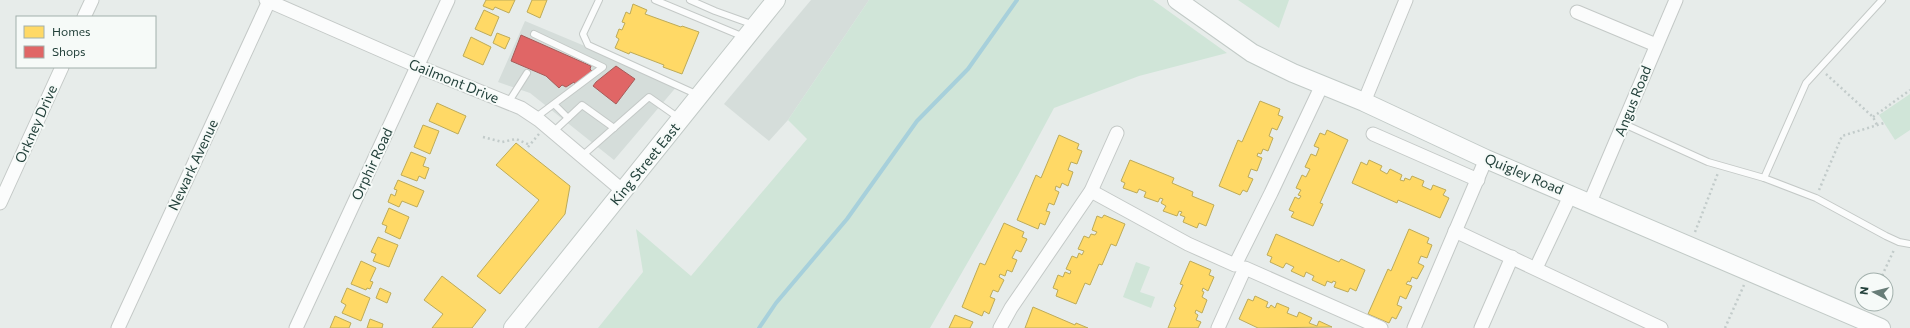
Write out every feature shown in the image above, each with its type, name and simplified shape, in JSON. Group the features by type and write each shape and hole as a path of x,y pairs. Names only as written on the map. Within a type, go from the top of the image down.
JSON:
{"street":[{"path":"84,16 92,0"},
{"name":"Orphir Road","path":"296,328 448,0"},
{"name":"King Street East","path":"513,328 776,0"},
{"name":"Quigley Road","path":"1177,0 1252,53 1322,85 1364,102 1486,159 1590,202 1881,328"},
{"path":"1364,102 1406,0"},
{"name":"Angus Road","path":"1590,202 1676,0"},
{"name":"Gailmont Drive","path":"267,1 417,66 521,108 553,132 623,191"},
{"name":"Newark Avenue","path":"118,328 267,1"},
{"path":"1577,12 1656,45"},
{"name":"Orkney Drive","path":"0,203 62,68"},
{"path":"1218,328 1240,266 1271,194 1322,85"},
{"path":"1000,328 1011,308 1091,191 1117,133"},
{"path":"1373,134 1478,180"},
{"path":"1414,328 1486,159"},
{"path":"1091,191 1177,236 1188,244 1381,328"},
{"path":"1536,268 1571,194"},
{"path":"1455,231 1662,328"},
{"path":"1480,328 1512,257"}],"lane":[{"path":"599,0 583,34 588,45 700,96"},
{"path":"655,0 751,32"},
{"path":"690,0 715,11 751,32"},
{"path":"1764,178 1806,83 1882,0"},
{"path":"534,34 603,67 555,105 535,118"},
{"path":"508,103 527,73"},
{"path":"582,156 649,97 681,119"},
{"path":"555,105 568,118"},
{"path":"553,132 582,106 614,128"},
{"path":"1624,124 1708,162 1764,178 1816,198 1899,242 1910,244"}],"path":[{"path":"1819,68 1873,117 1877,126"},
{"path":"1873,117 1910,90"},
{"path":"1816,198 1842,136 1884,123"},
{"path":"483,137 502,142 516,139 530,145"},
{"path":"1690,246 1721,165"},
{"path":"1884,272 1899,242"},
{"path":"1725,328 1750,271"}],"shaded area":[{"path":"811,0 869,0 788,120 769,141 724,104"},
{"path":"525,21 678,85 614,160 530,93 498,82"}],"green space":[{"path":"869,0 1153,0 1227,53 1139,76 1054,108 1018,175 930,328 598,328 643,272 636,229 691,276 807,139 788,120"},
{"path":"1238,0 1289,0 1279,28"},
{"path":"1910,94 1910,130 1895,140 1879,115"},
{"path":"1136,262 1150,267 1140,292 1155,297 1151,308 1123,297"}],"building: Homes":[{"path":"486,0 515,0 509,13 495,7 493,10 483,6"},
{"path":"532,0 547,0 540,18 527,12"},
{"path":"633,4 647,10 645,14 699,32 682,74 663,67 664,65 615,48 619,39 616,37 619,29 622,30 625,23 622,22 626,12 630,14"},
{"path":"484,10 499,17 491,36 475,29"},
{"path":"497,33 510,38 505,49 493,43"},
{"path":"471,37 491,47 483,65 463,56"},
{"path":"1260,101 1280,109 1278,115 1283,117 1277,130 1272,128 1269,136 1273,138 1268,151 1263,149 1261,154 1258,153 1257,156 1262,158 1257,171 1251,169 1248,177 1253,179 1247,192 1243,190 1240,195 1219,186 1238,140 1242,142"},
{"path":"437,103 466,116 458,134 429,121"},
{"path":"423,125 439,131 430,154 414,147"},
{"path":"1327,130 1348,140 1320,203 1323,204 1313,226 1291,217 1294,212 1289,210 1295,197 1299,199 1301,196 1298,195 1301,190 1296,188 1302,175 1306,177 1310,169 1305,167 1311,154 1316,156 1319,148 1314,146 1320,133 1325,135"},
{"path":"1059,135 1079,144 1077,149 1082,151 1077,164 1071,162 1068,170 1073,172 1068,186 1062,183 1060,188 1056,186 1055,190 1059,192 1054,205 1049,203 1046,211 1050,212 1045,225 1040,223 1038,229 1017,220 1036,175 1041,178"},
{"path":"516,143 570,186 565,214 500,294 477,276 539,200 496,165"},
{"path":"411,152 426,158 423,166 429,168 425,179 419,176 417,181 401,175"},
{"path":"1130,160 1174,178 1172,183 1193,192 1192,196 1214,205 1206,226 1199,223 1197,228 1183,222 1185,217 1180,215 1182,212 1179,211 1177,216 1163,211 1166,206 1161,203 1163,199 1160,198 1158,202 1144,197 1146,192 1139,189 1137,193 1123,188 1125,183 1121,181"},
{"path":"1369,160 1382,166 1380,170 1387,174 1390,169 1402,175 1400,180 1404,181 1405,178 1410,180 1412,176 1424,181 1422,186 1431,190 1433,185 1446,190 1443,195 1449,198 1440,218 1398,200 1397,203 1352,183 1361,162 1367,165"},
{"path":"398,180 424,191 417,207 402,201 399,207 388,202 391,194 395,196 397,190 394,189"},
{"path":"389,208 409,217 400,239 385,232 387,226 382,224"},
{"path":"1104,215 1125,224 1116,246 1111,244 1102,265 1099,264 1090,285 1085,283 1076,304 1056,296 1058,290 1053,288 1058,275 1063,277 1065,272 1070,274 1071,271 1066,269 1072,256 1077,258 1079,253 1082,255 1084,251 1078,249 1084,236 1089,238 1091,234 1095,235 1097,232 1092,230 1097,216 1102,218"},
{"path":"1004,223 1024,232 1022,237 1027,239 1021,252 1016,250 1012,258 1017,260 1012,272 1007,270 1005,276 1000,274 999,277 1004,280 998,292 993,290 990,297 995,299 989,314 984,311 982,316 962,307 980,263 985,265"},
{"path":"1409,229 1429,238 1427,243 1432,245 1427,258 1421,256 1418,263 1424,266 1417,279 1412,277 1410,282 1408,281 1406,284 1412,286 1406,299 1400,296 1397,305 1402,307 1396,319 1392,317 1389,323 1368,314 1388,269 1391,271"},
{"path":"1276,234 1339,262 1341,259 1365,270 1356,291 1350,288 1348,292 1334,287 1336,282 1333,281 1332,283 1327,281 1325,286 1312,280 1314,276 1306,272 1304,277 1291,271 1294,267 1286,263 1283,268 1270,262 1272,257 1267,255"},
{"path":"378,237 398,245 389,267 373,261 376,254 371,252"},
{"path":"361,261 376,268 370,281 373,282 370,289 367,288 366,290 351,284"},
{"path":"1190,261 1211,270 1209,275 1214,277 1208,291 1203,288 1202,291 1204,292 1202,297 1207,300 1202,313 1196,310 1195,313 1198,315 1196,320 1201,322 1198,328 1168,328 1176,308 1174,306 1183,285 1180,284"},
{"path":"442,276 486,310 472,328 432,328 443,314 424,300"},
{"path":"347,288 370,298 361,321 342,313 346,305 341,302"},
{"path":"380,288 391,293 387,303 376,298"},
{"path":"1255,296 1268,302 1266,307 1269,308 1271,305 1275,308 1277,303 1289,308 1287,313 1297,317 1299,312 1312,318 1309,323 1317,326 1319,321 1332,327 1258,328 1239,319 1248,299 1253,301"},
{"path":"1033,307 1075,325 1076,323 1088,328 1025,328"},
{"path":"955,315 973,322 970,328 949,328"},
{"path":"335,316 351,323 349,328 330,328"},
{"path":"370,319 383,324 382,328 367,328"}],"building: Shops":[{"path":"521,35 591,66 590,69 592,71 575,85 574,82 566,87 562,85 559,88 546,76 511,61"},
{"path":"616,66 635,79 616,104 593,86"}],"waterway":[{"path":"759,328 776,303 847,219 917,121 968,69 1017,0"}]}
